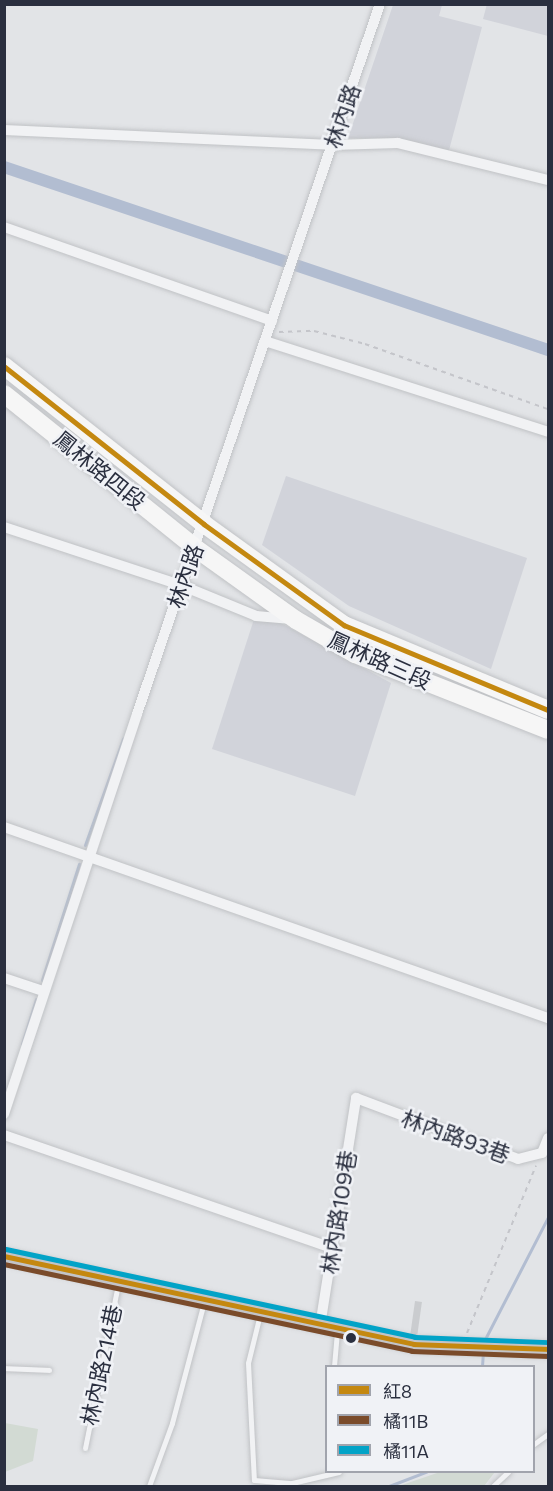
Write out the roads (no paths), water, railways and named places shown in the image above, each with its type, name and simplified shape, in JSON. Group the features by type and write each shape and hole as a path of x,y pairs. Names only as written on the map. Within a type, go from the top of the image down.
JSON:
{"main road":[{"name":"鳳林路四段","path":"4,366 204,524"},
{"name":"鳳林路四段","path":"4,394 194,548"},
{"name":"鳳林路三段","path":"204,524 344,625 549,710"},
{"name":"鳳林路三段","path":"194,548 296,620 355,654 549,730"}],"street":[{"name":"林內路","path":"4,1113 43,991 91,857 136,714 183,586 380,4"},
{"path":"4,130 332,145 398,143 549,180"},
{"path":"4,227 269,331 549,432"},
{"path":"4,526 183,586 256,616 296,620"},
{"path":"4,827 549,1018"},
{"path":"4,978 43,991"},
{"name":"林內路93巷","path":"356,1098 518,1160 542,1153 549,1138"},
{"name":"林內路109巷","path":"320,1326 356,1098"},
{"path":"4,1135 333,1248"},
{"path":"4,1256 260,1314 414,1344 549,1349"}],"lane":[{"name":"林內路214巷","path":"85,1448 119,1282"},
{"path":"148,1486 172,1423 205,1301"},
{"path":"260,1314 248,1363 254,1480 292,1484 335,1473"},
{"path":"334,1365 337,1330"},
{"path":"4,1368 49,1371"},
{"path":"535,1443 549,1434"},
{"path":"493,1486 507,1473"}],"waterway":[{"path":"4,167 548,350"},
{"path":"85,845 123,739"},
{"path":"42,980 79,864"},
{"path":"22,1044 36,999"},
{"path":"484,1341 548,1217"},
{"path":"482,1365 483,1350"},
{"path":"389,1486 423,1473"},
{"path":"169,1486 174,1486"}]}
